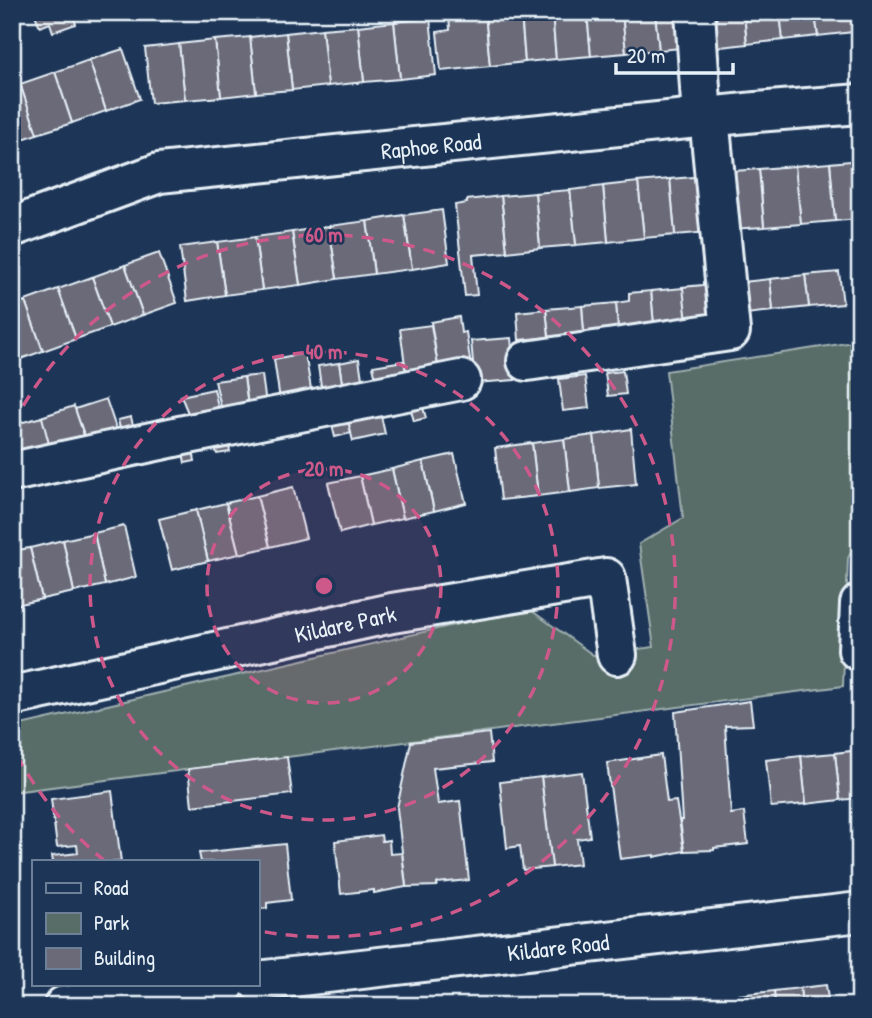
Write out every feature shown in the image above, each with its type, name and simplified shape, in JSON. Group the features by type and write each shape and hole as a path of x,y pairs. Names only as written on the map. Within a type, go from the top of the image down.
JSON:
{"street":[{"path":"527,361 730,331 695,12"},
{"name":"Raphoe Road","path":"12,227 159,173 860,104"},
{"path":"12,472 461,380"},
{"name":"Kildare Park","path":"12,696 392,613 606,578 617,655"},
{"path":"860,604 860,650"},
{"name":"Kildare Road","path":"259,981 860,912"},
{"path":"64,1006 217,986"}],"green space":[{"path":"860,341 860,538 848,558 843,686 12,792 12,727 528,608 593,655 654,647 639,544 683,518 666,371"}],"building":[{"path":"34,12 72,12 76,24 53,32 50,23 40,27"},
{"path":"159,12 177,12 177,19 159,21"},
{"path":"449,12 485,12 490,66 441,71 437,32 450,30"},
{"path":"485,12 521,12 525,62 490,66"},
{"path":"521,12 552,12 556,59 525,62"},
{"path":"552,12 587,12 591,56 556,59"},
{"path":"587,12 622,12 626,53 591,56"},
{"path":"622,12 655,12 659,50 626,53"},
{"path":"655,12 690,12 693,47 659,50"},
{"path":"708,12 744,12 747,44 712,48"},
{"path":"744,12 780,12 783,40 747,44"},
{"path":"780,12 815,12 818,36 783,40"},
{"path":"815,12 851,12 853,32 818,36"},
{"path":"851,12 860,12 860,31 853,32"},
{"path":"430,18 436,75 400,79 394,22"},
{"path":"394,22 400,79 364,82 358,26"},
{"path":"358,26 364,82 328,86 322,29"},
{"path":"322,29 328,86 292,90 286,33"},
{"path":"286,33 292,90 256,93 250,37"},
{"path":"250,37 256,93 221,97 215,40"},
{"path":"215,40 221,97 185,100 179,44"},
{"path":"179,44 185,100 151,103 145,48"},
{"path":"123,49 140,99 106,111 89,60"},
{"path":"89,60 106,111 72,123 55,72"},
{"path":"55,72 72,123 37,134 20,84"},
{"path":"20,84 37,134 12,143 12,86"},
{"path":"860,160 860,219 835,221 830,163"},
{"path":"830,163 835,221 801,224 795,166"},
{"path":"795,166 801,224 764,227 759,169"},
{"path":"759,169 764,227 729,229 722,172"},
{"path":"705,176 710,232 675,235 670,179"},
{"path":"670,179 675,235 644,238 638,182"},
{"path":"638,182 644,238 608,242 603,186"},
{"path":"603,186 608,242 576,245 570,190"},
{"path":"570,190 576,245 540,248 535,193"},
{"path":"535,193 540,248 507,252 501,196"},
{"path":"501,196 507,252 473,255 477,295 465,296 455,205 467,203 467,200"},
{"path":"442,210 449,263 412,269 404,215"},
{"path":"404,215 412,269 374,274 367,221"},
{"path":"367,221 374,274 337,279 329,226"},
{"path":"329,226 337,279 300,285 292,232"},
{"path":"292,232 300,285 262,290 255,237"},
{"path":"255,237 262,290 225,295 217,242"},
{"path":"217,242 225,295 187,301 180,247"},
{"path":"159,253 177,303 143,315 125,265"},
{"path":"125,265 143,315 110,327 92,277"},
{"path":"839,272 843,304 809,307 805,275"},
{"path":"805,275 809,307 773,311 770,279"},
{"path":"92,277 110,327 76,339 58,289"},
{"path":"770,279 773,311 737,315 734,283"},
{"path":"713,281 720,319 687,323 682,287"},
{"path":"683,288 687,323 654,326 651,291"},
{"path":"58,289 76,339 43,351 25,301"},
{"path":"651,291 654,326 618,330 616,303 629,301 629,293"},
{"path":"25,301 43,351 12,362 12,305"},
{"path":"616,303 618,330 584,333 582,306"},
{"path":"582,306 584,333 549,337 546,309"},
{"path":"546,309 549,337 519,340 517,312"},
{"path":"459,317 461,333 466,332 471,367 439,372 431,322"},
{"path":"431,325 439,372 407,379 400,329"},
{"path":"511,338 515,380 475,383 471,341"},
{"path":"305,353 312,395 280,400 274,359"},
{"path":"359,359 363,385 343,389 339,363"},
{"path":"404,361 407,379 377,383 373,366"},
{"path":"339,363 343,389 322,392 318,366"},
{"path":"623,371 626,394 608,396 605,373"},
{"path":"262,375 266,404 248,406 244,377"},
{"path":"585,376 589,408 563,411 559,379"},
{"path":"244,377 248,406 222,411 215,381"},
{"path":"214,389 219,411 190,418 181,396"},
{"path":"106,399 118,434 86,441 75,409"},
{"path":"422,404 426,418 414,421 410,407"},
{"path":"74,406 86,441 50,448 41,417"},
{"path":"380,411 385,434 353,441 347,418"},
{"path":"42,417 50,448 12,459 12,425"},
{"path":"131,417 134,429 121,433 118,420"},
{"path":"348,421 351,433 335,437 332,425"},
{"path":"631,429 636,484 599,488 594,435"},
{"path":"594,435 599,488 570,492 564,439"},
{"path":"564,439 570,492 538,496 532,443"},
{"path":"228,441 230,452 217,454 214,443"},
{"path":"532,443 538,496 501,500 495,448"},
{"path":"193,450 195,461 185,463 183,452"},
{"path":"454,454 466,503 434,511 423,461"},
{"path":"423,461 434,511 403,518 392,469"},
{"path":"392,469 403,518 371,525 360,476"},
{"path":"360,476 371,525 340,533 328,483"},
{"path":"293,487 306,538 270,547 257,496"},
{"path":"257,496 270,547 239,554 226,503"},
{"path":"226,503 239,554 208,561 196,510"},
{"path":"196,510 208,561 172,570 159,519"},
{"path":"124,526 136,577 105,585 94,533"},
{"path":"94,533 105,585 74,592 63,540"},
{"path":"63,540 74,592 42,599 30,548"},
{"path":"30,548 42,599 12,606 12,551"},
{"path":"852,561 860,561 860,583 851,582"},
{"path":"750,701 753,725 725,726 731,814 744,812 748,844 714,850 684,851 675,712"},
{"path":"489,733 492,762 433,768 438,804 460,801 469,880 437,883 437,886 406,887 397,808 411,742"},
{"path":"860,750 860,798 840,800 835,753"},
{"path":"835,753 840,800 806,804 801,756"},
{"path":"661,755 667,802 676,801 684,851 654,857 620,859 607,763"},
{"path":"801,756 806,804 771,807 766,760"},
{"path":"287,757 292,794 192,806 188,769"},
{"path":"582,772 590,837 577,839 580,864 552,867 541,777"},
{"path":"541,777 552,867 523,870 520,846 507,848 500,782"},
{"path":"112,791 121,860 53,860 52,856 78,853 77,845 57,847 51,799"},
{"path":"381,835 382,841 389,840 390,854 402,853 406,887 374,893 374,890 341,894 335,841"},
{"path":"285,844 291,900 267,903 267,908 259,909 259,860 201,860 199,853"},
{"path":"826,985 829,1006 802,1006 800,988"},
{"path":"800,988 802,1006 775,1006 774,991"},
{"path":"774,991 775,1006 748,1006 747,994"},
{"path":"747,994 748,1006 722,1006 721,997"},
{"path":"721,997 722,1006 695,1006 694,999"},
{"path":"694,999 695,1006 668,1006 668,1003"}]}
